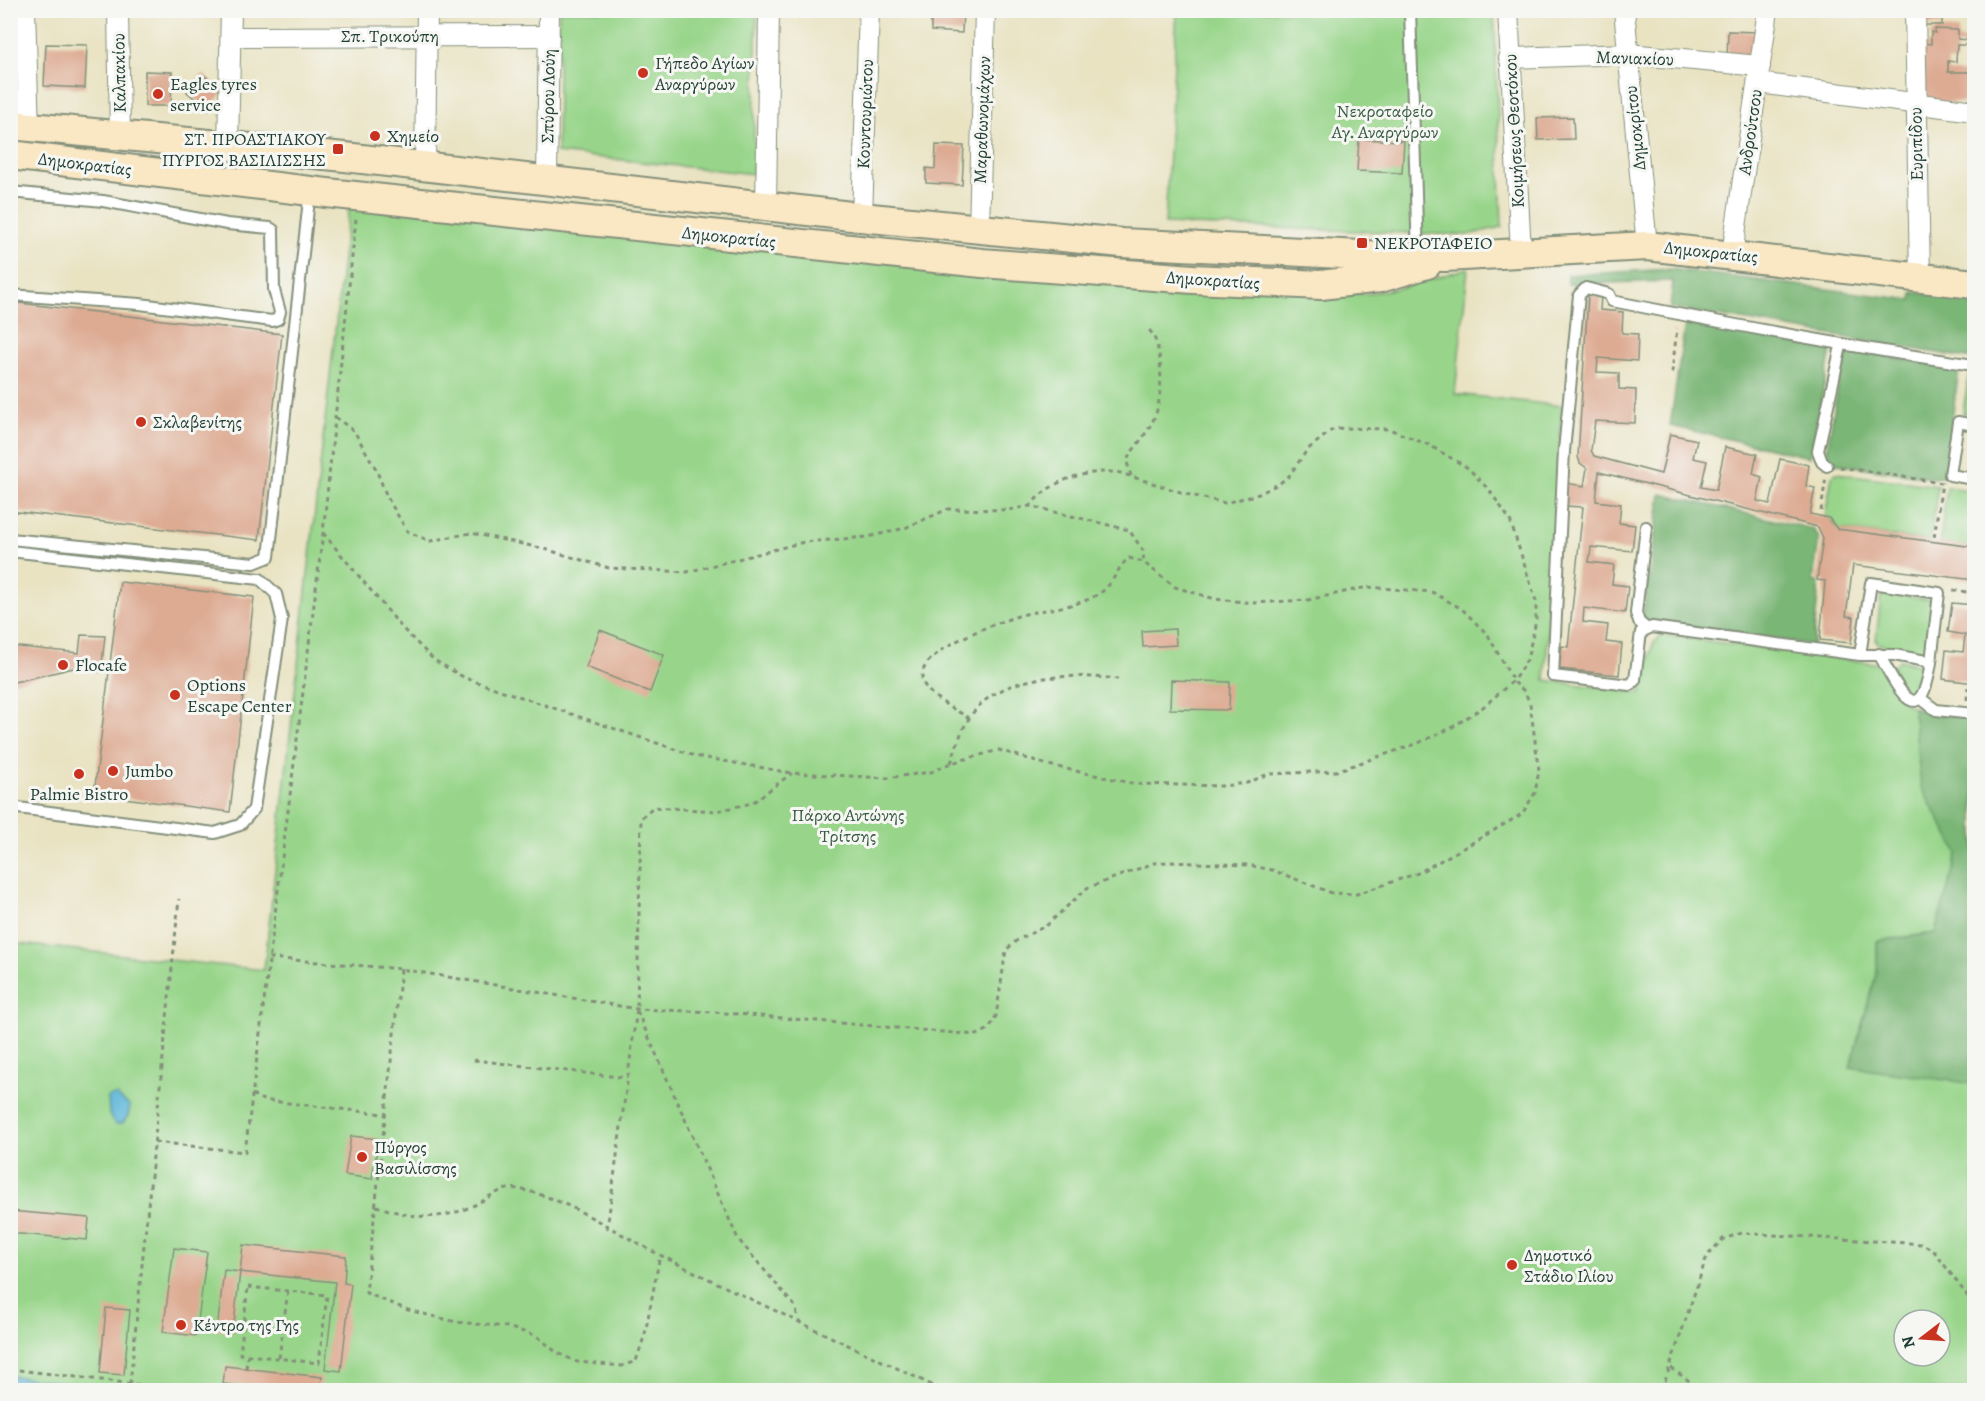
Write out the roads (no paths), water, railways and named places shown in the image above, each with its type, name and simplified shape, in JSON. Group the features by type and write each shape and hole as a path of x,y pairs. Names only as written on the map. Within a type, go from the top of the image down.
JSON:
{"main road":[{"name":"Δημοκρατίας","path":"20,126 228,146 862,217 1122,243 1432,257 1647,246 1732,254 1974,284"},
{"name":"Δημοκρατίας","path":"10,155 310,191 864,252 1258,283 1321,285 1356,282 1408,272 1432,257"}],"street":[{"path":"20,126 25,10"},
{"name":"Καλπακίου","path":"118,10 120,136"},
{"path":"228,146 231,10"},
{"path":"425,167 427,10"},
{"name":"Σπύρου Λούη","path":"546,181 549,10"},
{"path":"766,206 769,10"},
{"name":"Κουντουριώτου","path":"862,217 869,10"},
{"name":"Μαραθωνομάχων","path":"979,229 985,10"},
{"name":"Κοιμήσεως Θεοτόκου","path":"1508,10 1521,252"},
{"name":"Δημοκρίτου","path":"1624,10 1647,246"},
{"name":"Ανδρούτσου","path":"1732,254 1768,10"},
{"name":"Ευριπίδου","path":"1915,10 1920,277"},
{"name":"Σπ. Τρικούπη","path":"231,37 549,36"},
{"name":"Μανιακίου","path":"1509,58 1628,54 1759,74 1915,105 1974,111"}],"lane":[{"path":"1410,10 1432,257"},
{"path":"10,539 254,563 269,557 310,191"},
{"path":"10,192 103,201 207,221 270,228 273,230 274,290 280,312 278,319 272,321 140,304 10,295"},
{"path":"1646,628 1641,632 1635,680 1630,685 1552,676 1564,451 1579,295 1586,288 1605,291 1612,301 1841,346 1974,365"},
{"path":"1827,465 1822,462 1818,451 1841,346"},
{"path":"1974,425 1958,422 1950,475 1974,479"},
{"path":"1646,527 1636,613 1639,622 1646,628 1931,662"},
{"path":"10,552 260,579 276,594 282,619 254,809 240,825 215,833 10,807"},
{"path":"1860,655 1871,583 1940,593 1926,691 1920,698"},
{"path":"1879,654 1906,698 1920,698 1927,706 1936,710 1971,709"}],"water":[{"path":"116,1095 130,1106 128,1116 122,1124 115,1124 109,1114 108,1097"},
{"path":"11,1376 125,1390 11,1390"}],"place":[{"name":"Γήπεδο Αγίων Αναργύρων","path":"643,73"},
{"name":"Eagles tyres service","path":"158,94"},
{"name":"Χημείο","path":"375,136"},
{"name":"ΣΤ. ΠΡΟΑΣΤΙΑΚΟΥ ΠΥΡΓΟΣ ΒΑΣΙΛΙΣΣΗΣ","path":"338,149"},
{"name":"ΝΕΚΡΟΤΑΦΕΙΟ","path":"1362,243"},
{"name":"Σκλαβενίτης","path":"141,422"},
{"name":"Flocafe","path":"63,665"},
{"name":"Options Escape Center","path":"175,695"},
{"name":"Jumbo","path":"113,771"},
{"name":"Palmie Bistro","path":"79,774"},
{"name":"Πύργος Βασιλίσσης","path":"362,1157"},
{"name":"Δημοτικό Στάδιο Ιλίου","path":"1512,1265"},
{"name":"Κέντρο της Γης","path":"181,1325"}],"park label":[{"name":"Νεκροταφείο Αγ. Αναργύρων","path":"1385,121"},
{"name":"Πάρκο Αντώνης Τρίτσης","path":"848,825"}]}
